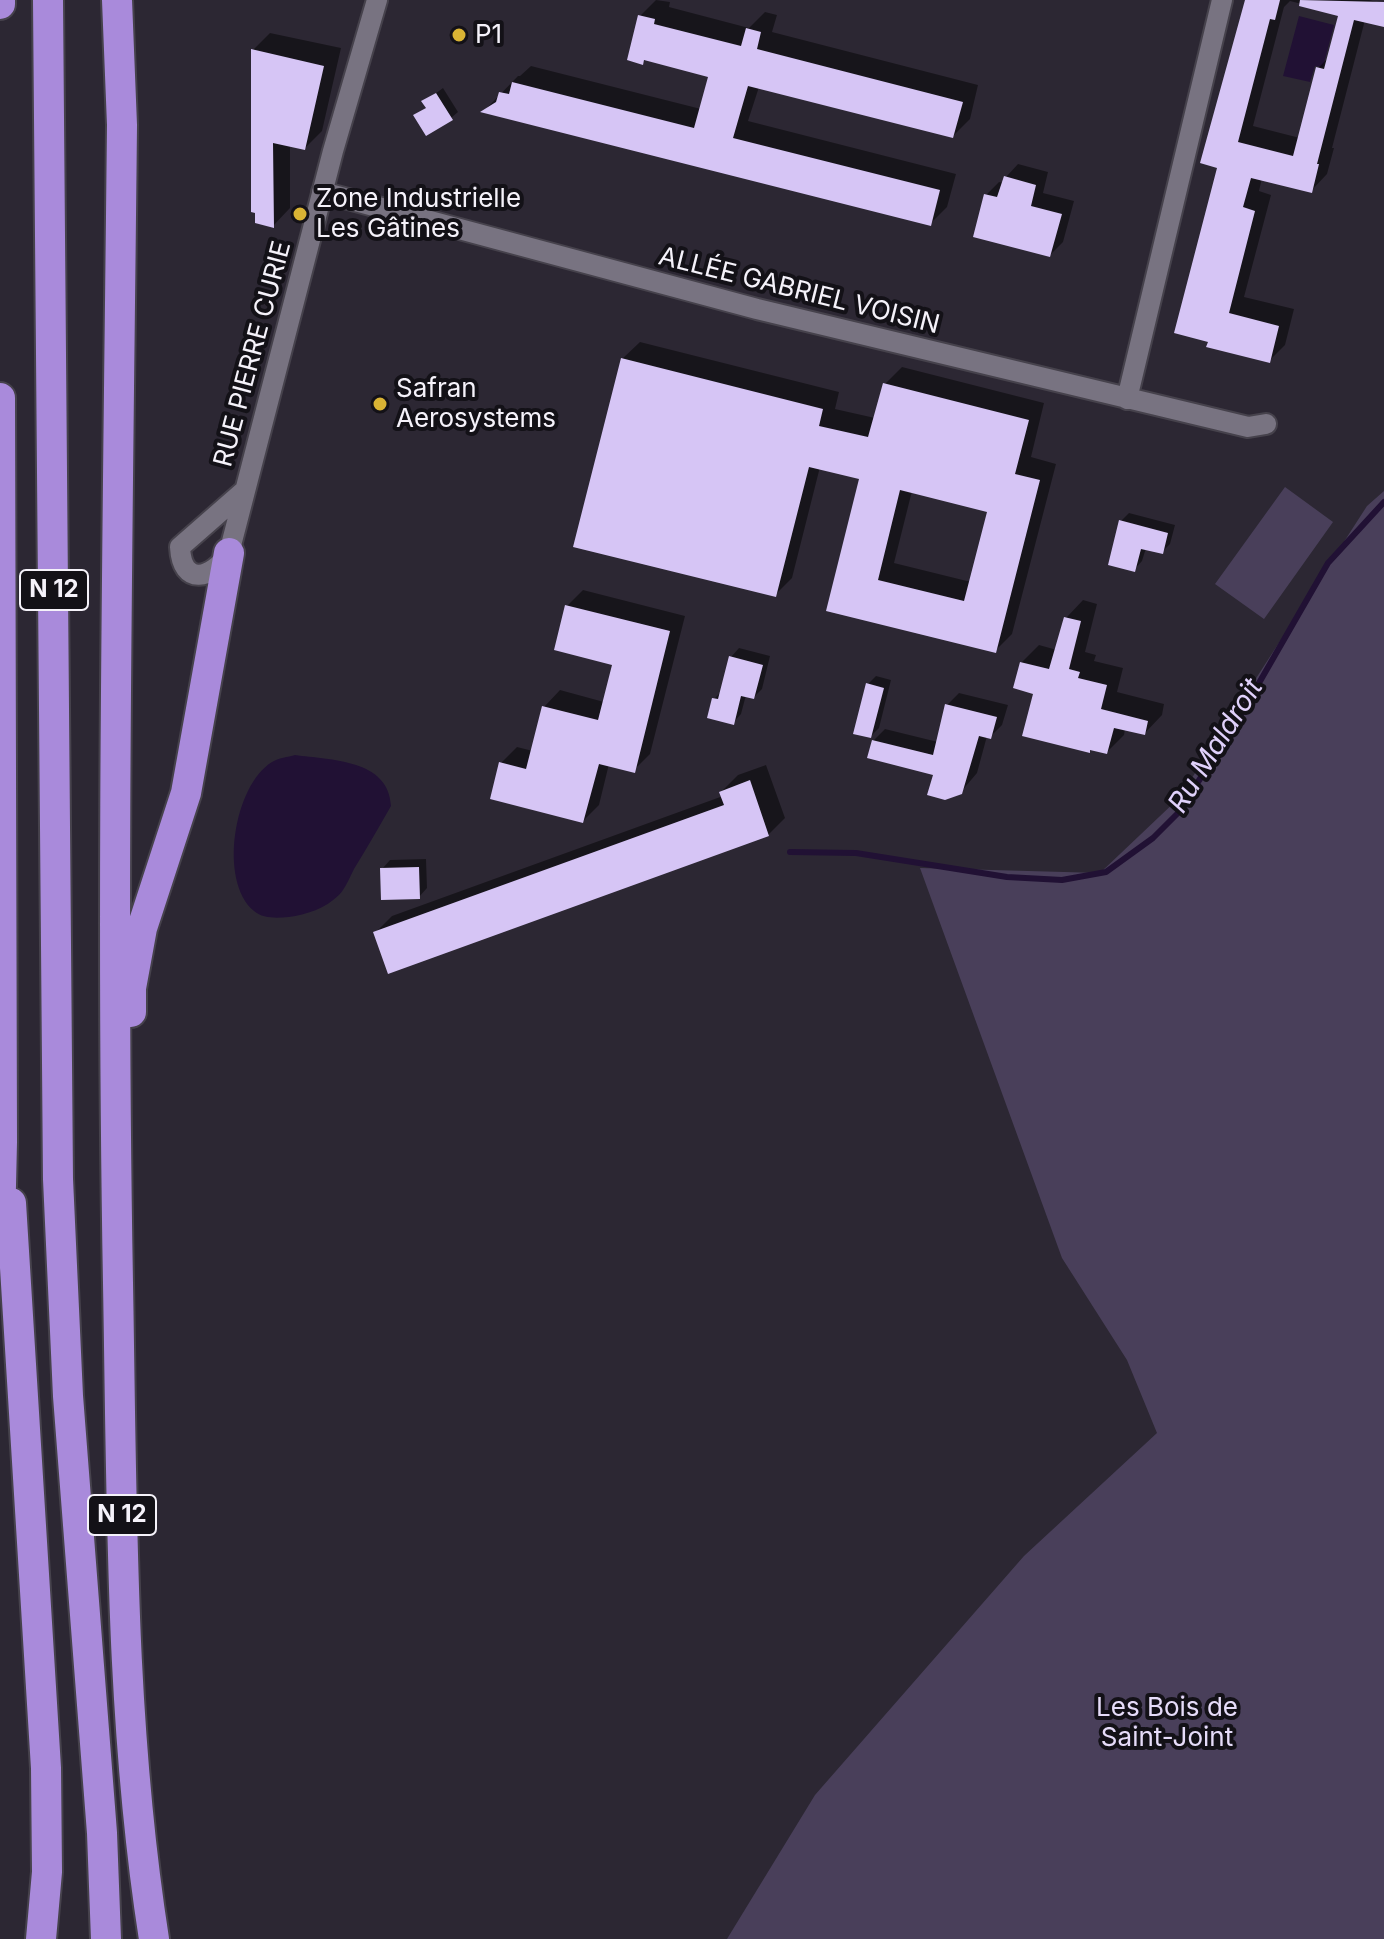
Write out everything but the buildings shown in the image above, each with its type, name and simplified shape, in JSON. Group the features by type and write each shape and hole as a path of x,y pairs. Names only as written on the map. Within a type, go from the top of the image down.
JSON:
{"highway":[{"name":"N 12","path":"48,0 58,1179 68,1396 102,1833 106,1939"},
{"name":"N 12","path":"117,0 122,125 113,983 122,1552 132,1732 154,1939"},
{"path":"0,398 0,1228"},
{"path":"115,1090 130,1055 131,988 142,928 186,793 229,553"},
{"path":"2,1142 10,1188 40,1650 47,1872 41,1939"}],"street":[{"name":"RUE PIERRE CURIE","path":"244,491 180,547 180,559 185,569 197,575 208,575 220,566 229,553 322,192 377,0"},
{"path":"1127,399 1222,0"},
{"name":"ALLÉE GABRIEL VOISIN","path":"322,192 757,309 1248,427 1266,424"}],"green space":[{"path":"1285,487 1333,522 1264,619 1215,584"},
{"name":"Les Bois de Saint-Joint","path":"1384,491 1384,1939 727,1939 815,1795 1024,1556 1157,1433 1127,1360 1062,1258 920,868 1100,873 1179,798 1367,506"}],"shaded area":[{"path":"1299,16 1334,25 1323,67 1315,66 1310,82 1283,76"},
{"path":"295,755 340,761 369,771 380,779 388,791 391,806 334,900 302,915 266,917 254,911 243,897 236,878 235,834 248,791 259,774 274,761"}],"waterway":[{"name":"Ru Maldroit","path":"790,852 856,853 1007,877 1062,880 1106,872 1153,838 1178,813 1236,723 1328,563 1384,502"}],"place":[{"name":"P1","path":"459,35"},
{"name":"Zone Industrielle Les Gâtines","path":"300,214"},
{"name":"Safran Aerosystems","path":"380,404"}]}
